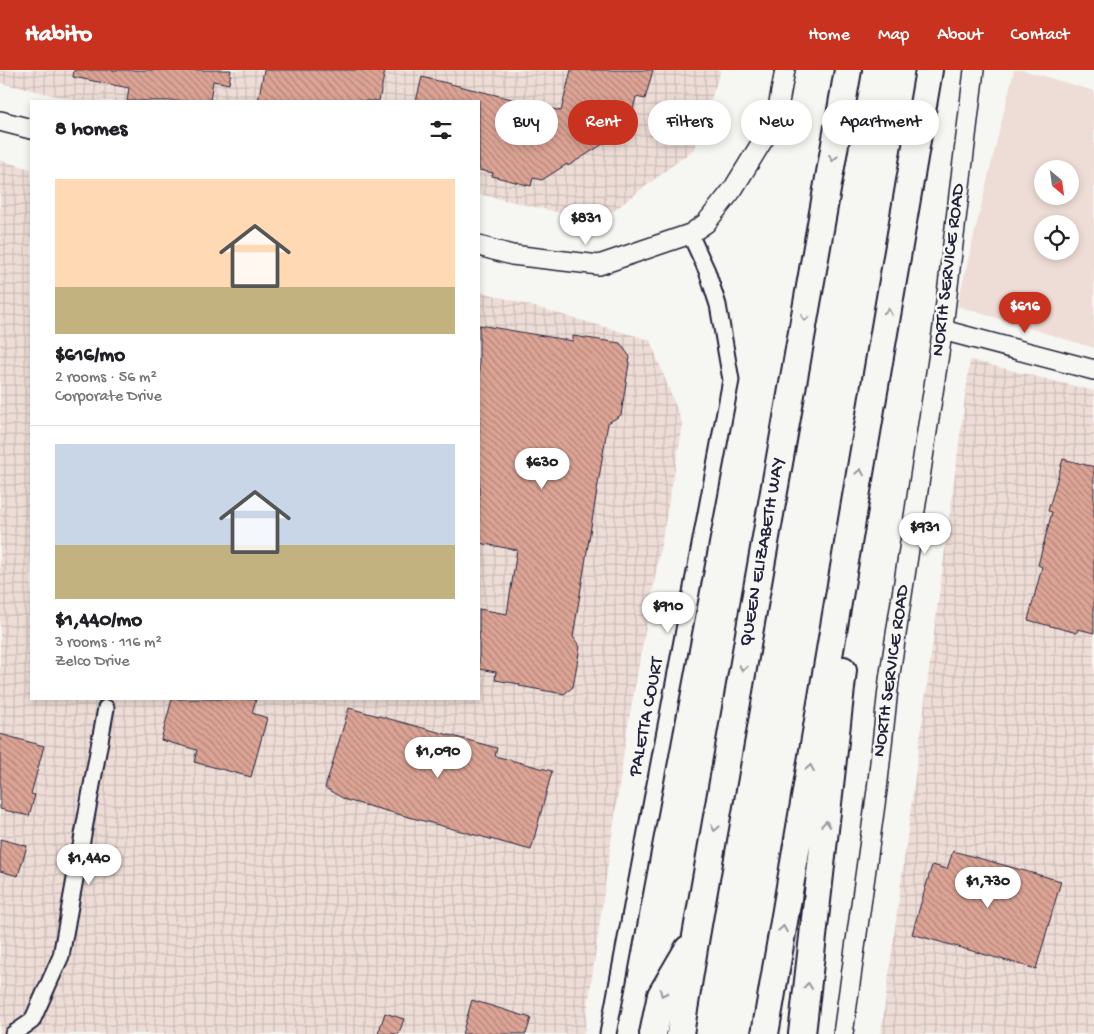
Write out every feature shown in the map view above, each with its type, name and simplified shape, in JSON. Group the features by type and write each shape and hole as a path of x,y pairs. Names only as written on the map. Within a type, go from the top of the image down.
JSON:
{"highway":[{"name":"QUEEN ELIZABETH WAY","path":"680,1034 848,70"},
{"path":"765,1034 929,70"},
{"path":"802,1034 854,576 852,520"},
{"path":"653,1034 661,996 696,936"}],"street":[{"path":"480,246 512,255 599,265 690,234 706,223 734,189 776,120 785,70"},
{"name":"NORTH SERVICE ROAD","path":"843,1034 877,790 889,680 943,327 974,70"},
{"path":"0,121 30,129"},
{"name":"PALETTA COURT","path":"608,1034 730,380 718,305 707,271 690,234"},
{"path":"943,327 950,332 1094,370"},
{"path":"14,1034 32,1021 61,956 106,708"}],"shaded area":[{"path":"0,70 721,70 711,100 648,100 648,145 695,145 694,149 599,222 480,194 480,100 75,100 0,83"},
{"path":"1014,70 1023,70 1094,91 1094,348 957,306"},
{"path":"0,160 30,169 30,700 480,700 480,291 650,340 683,425 627,730 584,1034 0,1034"},
{"path":"970,360 1094,391 1094,1034 881,1034"}],"building":[{"path":"74,70 231,70 229,84 213,81 210,100 127,100 129,88 73,77"},
{"path":"264,70 385,70 379,100 258,100"},
{"path":"571,70 653,70 645,99 636,97 635,100 568,100 568,145 601,145 542,180 533,178 531,186 492,176 493,173 480,170 480,100 416,100 422,77 516,100 495,100 495,145 558,145 558,110 561,111"},
{"path":"480,325 573,341 573,336 620,343 630,357 621,415 608,423 573,637 580,647 573,687 564,694 495,680 496,672 480,669 480,609 507,614 517,550 480,543"},
{"path":"1063,459 1094,467 1094,633 1078,629 1077,633 1028,620 1042,567 1038,565 1052,512 1048,511"},
{"path":"172,700 256,700 252,713 267,718 251,777 194,762 197,750 161,740"},
{"path":"349,708 497,748 495,756 552,771 531,850 346,800 325,788"},
{"path":"0,734 44,746 31,794 35,795 29,816 0,809"},
{"path":"0,839 27,846 18,876 0,871"},
{"path":"953,851 1061,881 1036,969 912,934 932,865 947,869"},
{"path":"472,1000 531,1018 526,1034 462,1034"},
{"path":"385,1013 404,1019 399,1034 378,1034"}]}
